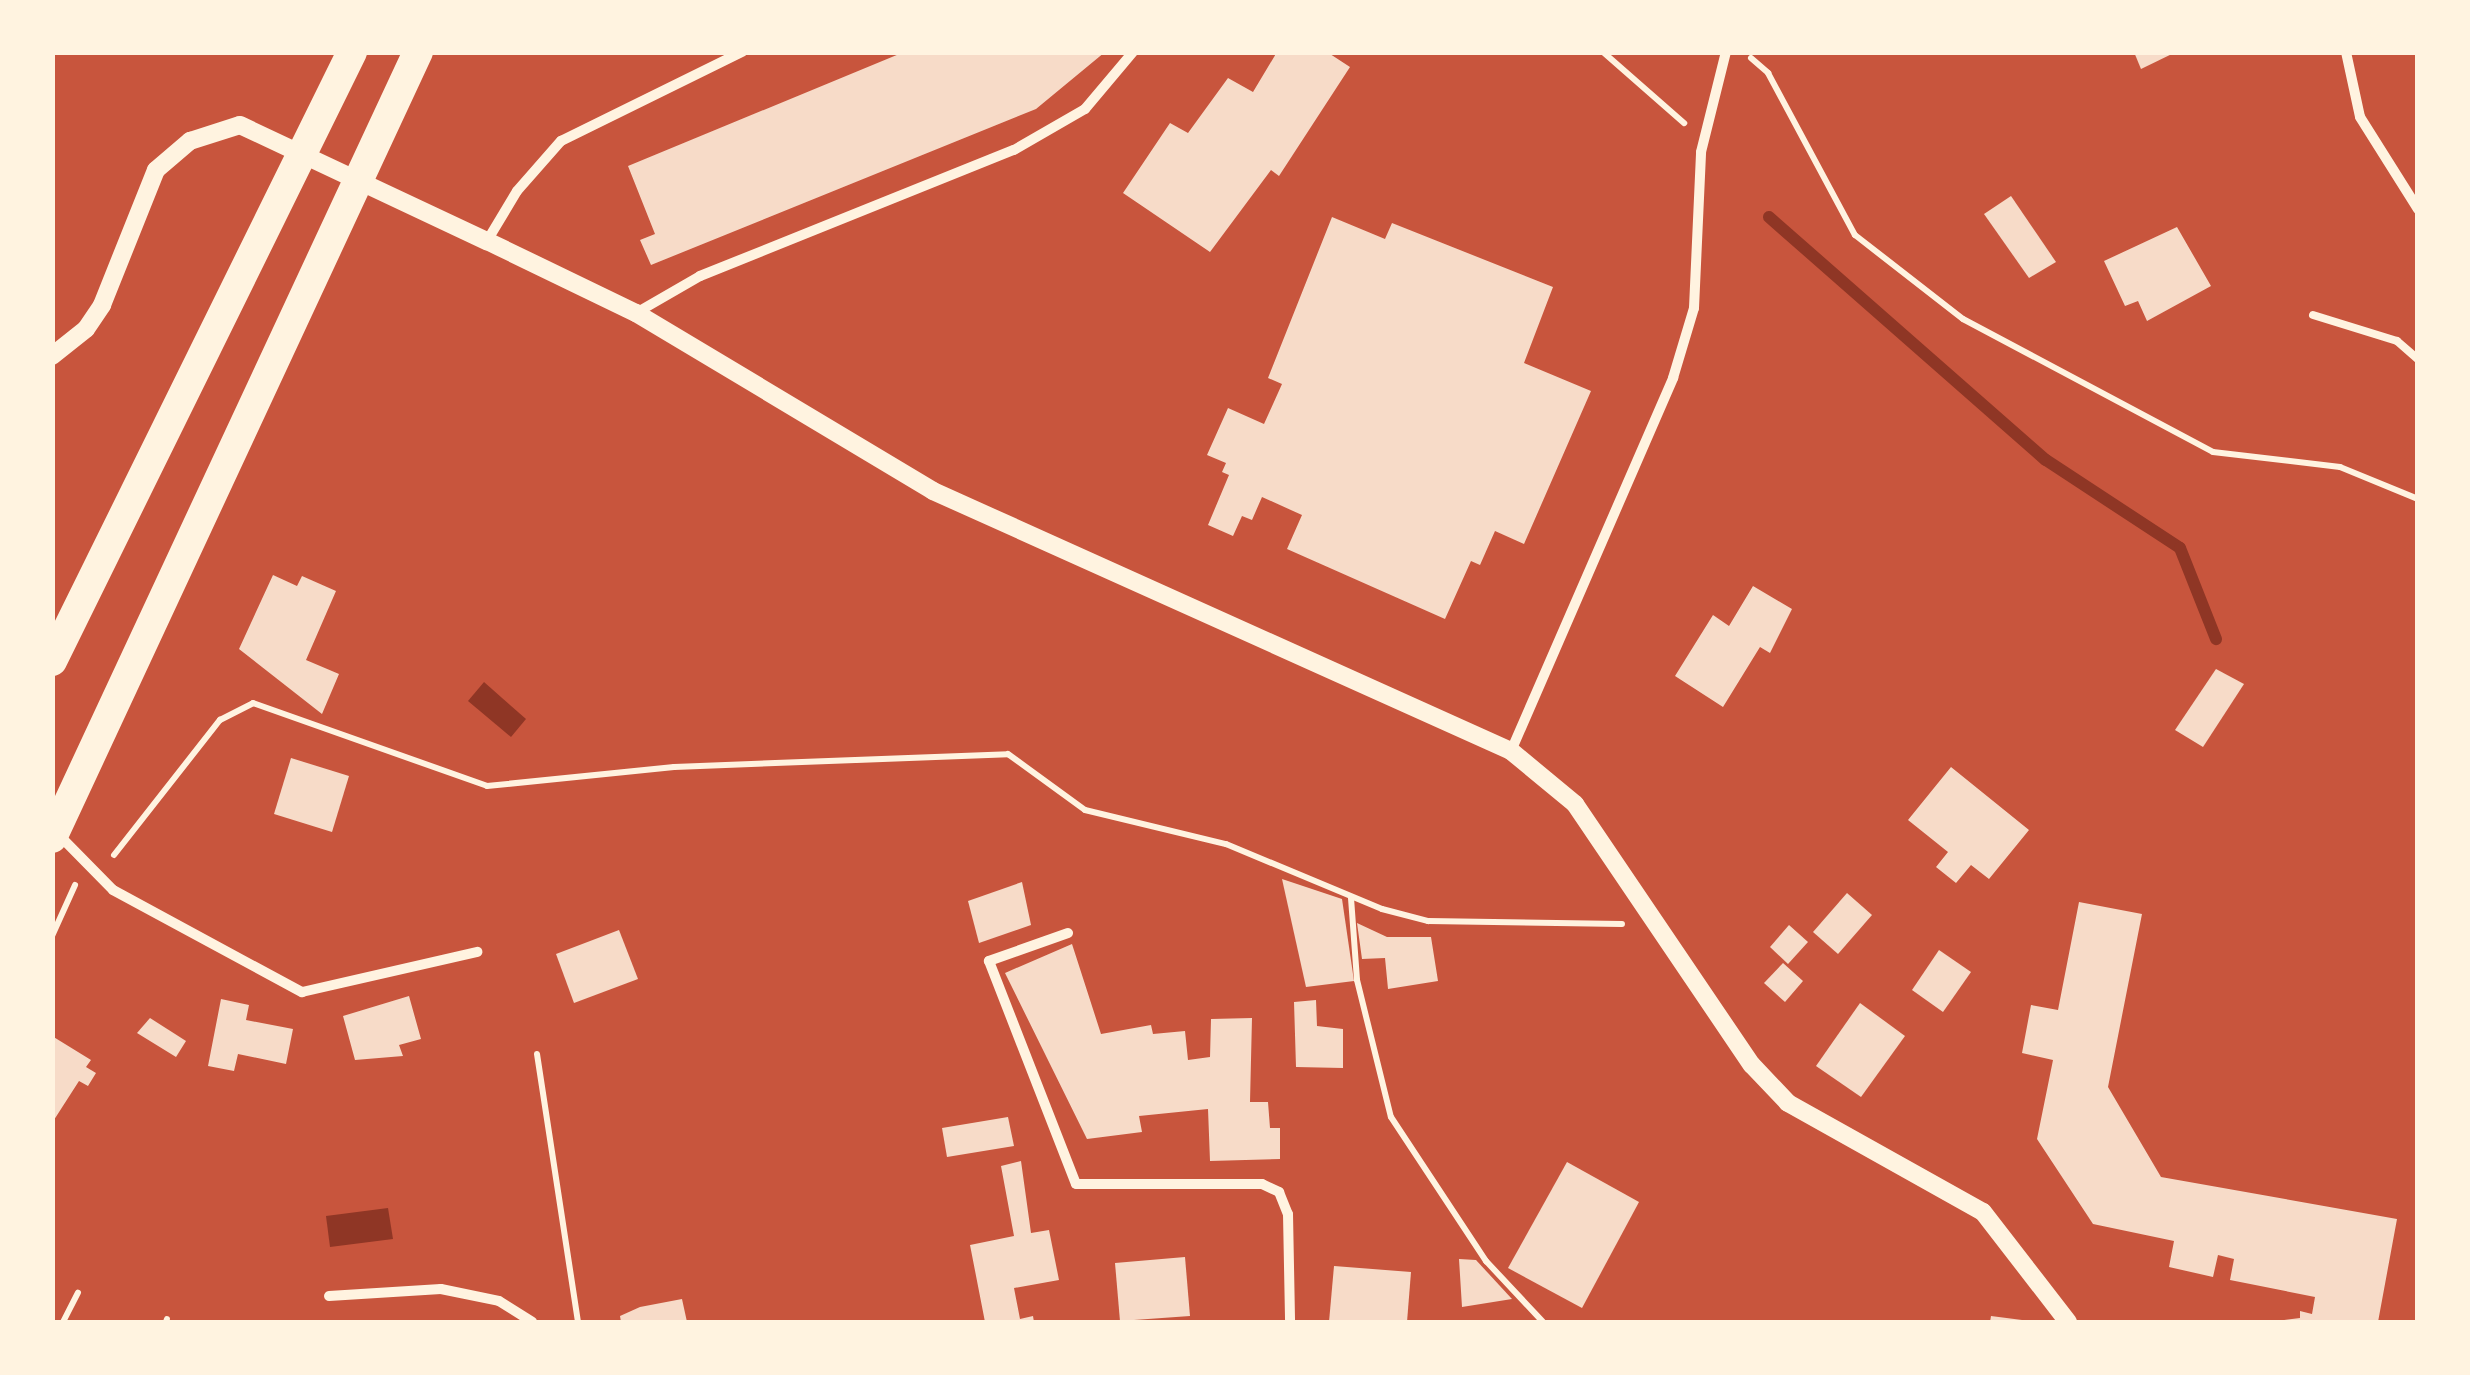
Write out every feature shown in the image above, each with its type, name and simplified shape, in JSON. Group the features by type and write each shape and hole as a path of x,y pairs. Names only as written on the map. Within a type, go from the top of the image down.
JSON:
{"highway":[{"path":"52,660 352,52"},
{"path":"52,838 418,52"}],"street":[{"path":"487,241 517,191 561,141 742,52"},
{"path":"636,313 700,276 1014,150 1085,110 1133,52"},
{"path":"1511,751 1673,378 1694,308 1704,140 1726,52"},
{"path":"2346,52 2360,118 2418,210"},
{"path":"52,356 86,329 102,305 156,170 190,141 240,125 487,241 636,313 933,491 1511,751 1575,804 1752,1065 1788,1102 1983,1212 2068,1322"},
{"path":"52,830 113,890 302,992 477,952"},
{"path":"1068,933 989,960 1076,1184 1262,1184 1278,1192 1288,1214 1290,1322"},
{"path":"328,1296 442,1288 499,1301 532,1322"}],"lane":[{"path":"2313,315 2396,341 2418,359"}],"path":[{"path":"1603,52 1704,140"},
{"path":"1746,52 1768,74 1855,235 1963,319 2213,452 2340,467 2418,499"},
{"path":"52,936 86,860 110,860 220,720 253,702 487,786 674,767 1008,754 1085,810 1226,844 1351,898 1428,921 1659,925"},
{"path":"1351,898 1358,980 1391,1117 1486,1261 1543,1322"},
{"path":"537,1054 578,1322"},
{"path":"63,1322 78,1294"}],"shaded area":[{"path":"484,682 526,719 511,737 468,701"},
{"path":"388,1208 393,1239 330,1247 326,1216"}],"building":[{"path":"904,52 1105,52 1036,109 651,265 640,240 655,234 628,166"},
{"path":"1277,52 1327,52 1350,67 1279,176 1271,170 1210,252 1123,193 1170,123 1188,133 1228,78 1253,92"},
{"path":"2134,52 2176,52 2141,69"},
{"path":"2011,196 2056,262 2029,278 1984,214"},
{"path":"1332,217 1385,239 1392,223 1553,287 1524,363 1591,391 1524,544 1495,531 1480,565 1471,561 1445,619 1287,549 1302,515 1262,497 1252,520 1242,516 1233,536 1208,525 1229,475 1222,472 1226,463 1207,455 1228,408 1264,424 1282,384 1268,378"},
{"path":"2177,227 2211,286 2147,321 2138,301 2125,306 2104,261"},
{"path":"273,575 297,586 302,576 336,591 306,660 339,674 322,714 239,649"},
{"path":"1753,586 1792,609 1770,653 1760,647 1723,707 1675,676 1713,615 1729,626"},
{"path":"2216,669 2244,684 2203,747 2175,730"},
{"path":"291,758 349,776 332,832 274,814"},
{"path":"1951,767 2029,830 1989,879 1971,865 1956,883 1936,867 1948,852 1908,820"},
{"path":"1282,879 1342,899 1354,981 1306,987"},
{"path":"1022,882 1031,925 979,943 968,901"},
{"path":"1847,893 1872,915 1838,954 1813,932"},
{"path":"2079,902 2142,914 2108,1087 2161,1177 2397,1219 2378,1322 2269,1322 2300,1318 2300,1311 2312,1314 2315,1297 2230,1280 2234,1259 2218,1255 2213,1277 2169,1267 2174,1241 2093,1224 2037,1139 2053,1060 2022,1053 2031,1005 2058,1010"},
{"path":"1357,923 1387,937 1431,937 1438,981 1388,989 1385,958 1362,959"},
{"path":"1789,925 1808,942 1788,964 1770,947"},
{"path":"619,930 638,979 574,1003 556,954"},
{"path":"1072,944 1101,1034 1151,1025 1153,1034 1185,1031 1188,1060 1210,1057 1211,1019 1252,1018 1250,1102 1268,1102 1270,1128 1280,1128 1280,1159 1210,1161 1208,1109 1139,1116 1142,1132 1087,1139 1005,973"},
{"path":"1939,950 1971,972 1943,1012 1912,990"},
{"path":"1783,963 1803,981 1785,1002 1764,983"},
{"path":"409,996 421,1039 399,1045 403,1056 355,1060 343,1016"},
{"path":"221,999 249,1005 246,1020 293,1029 286,1064 238,1054 234,1071 208,1066"},
{"path":"1316,1000 1317,1026 1343,1029 1343,1068 1296,1067 1294,1002"},
{"path":"1860,1003 1905,1036 1861,1097 1816,1066"},
{"path":"150,1018 186,1041 176,1057 137,1033"},
{"path":"52,1036 91,1060 86,1067 96,1073 88,1086 79,1081 52,1123"},
{"path":"1008,1117 1014,1146 947,1157 942,1128"},
{"path":"1021,1161 1031,1233 1049,1230 1059,1280 1014,1288 1020,1319 1033,1316 1034,1322 985,1322 970,1245 1014,1236 1001,1166"},
{"path":"1567,1162 1639,1202 1582,1308 1508,1268"},
{"path":"1185,1257 1190,1316 1120,1321 1115,1263"},
{"path":"1459,1259 1476,1260 1512,1299 1462,1307"},
{"path":"1334,1266 1411,1272 1407,1322 1329,1322"},
{"path":"682,1299 687,1322 621,1322 620,1316 640,1307"},
{"path":"1991,1316 2022,1320 1990,1322"}],"waterway":[{"path":"1769,217 2046,460 2180,548 2216,639"}]}
